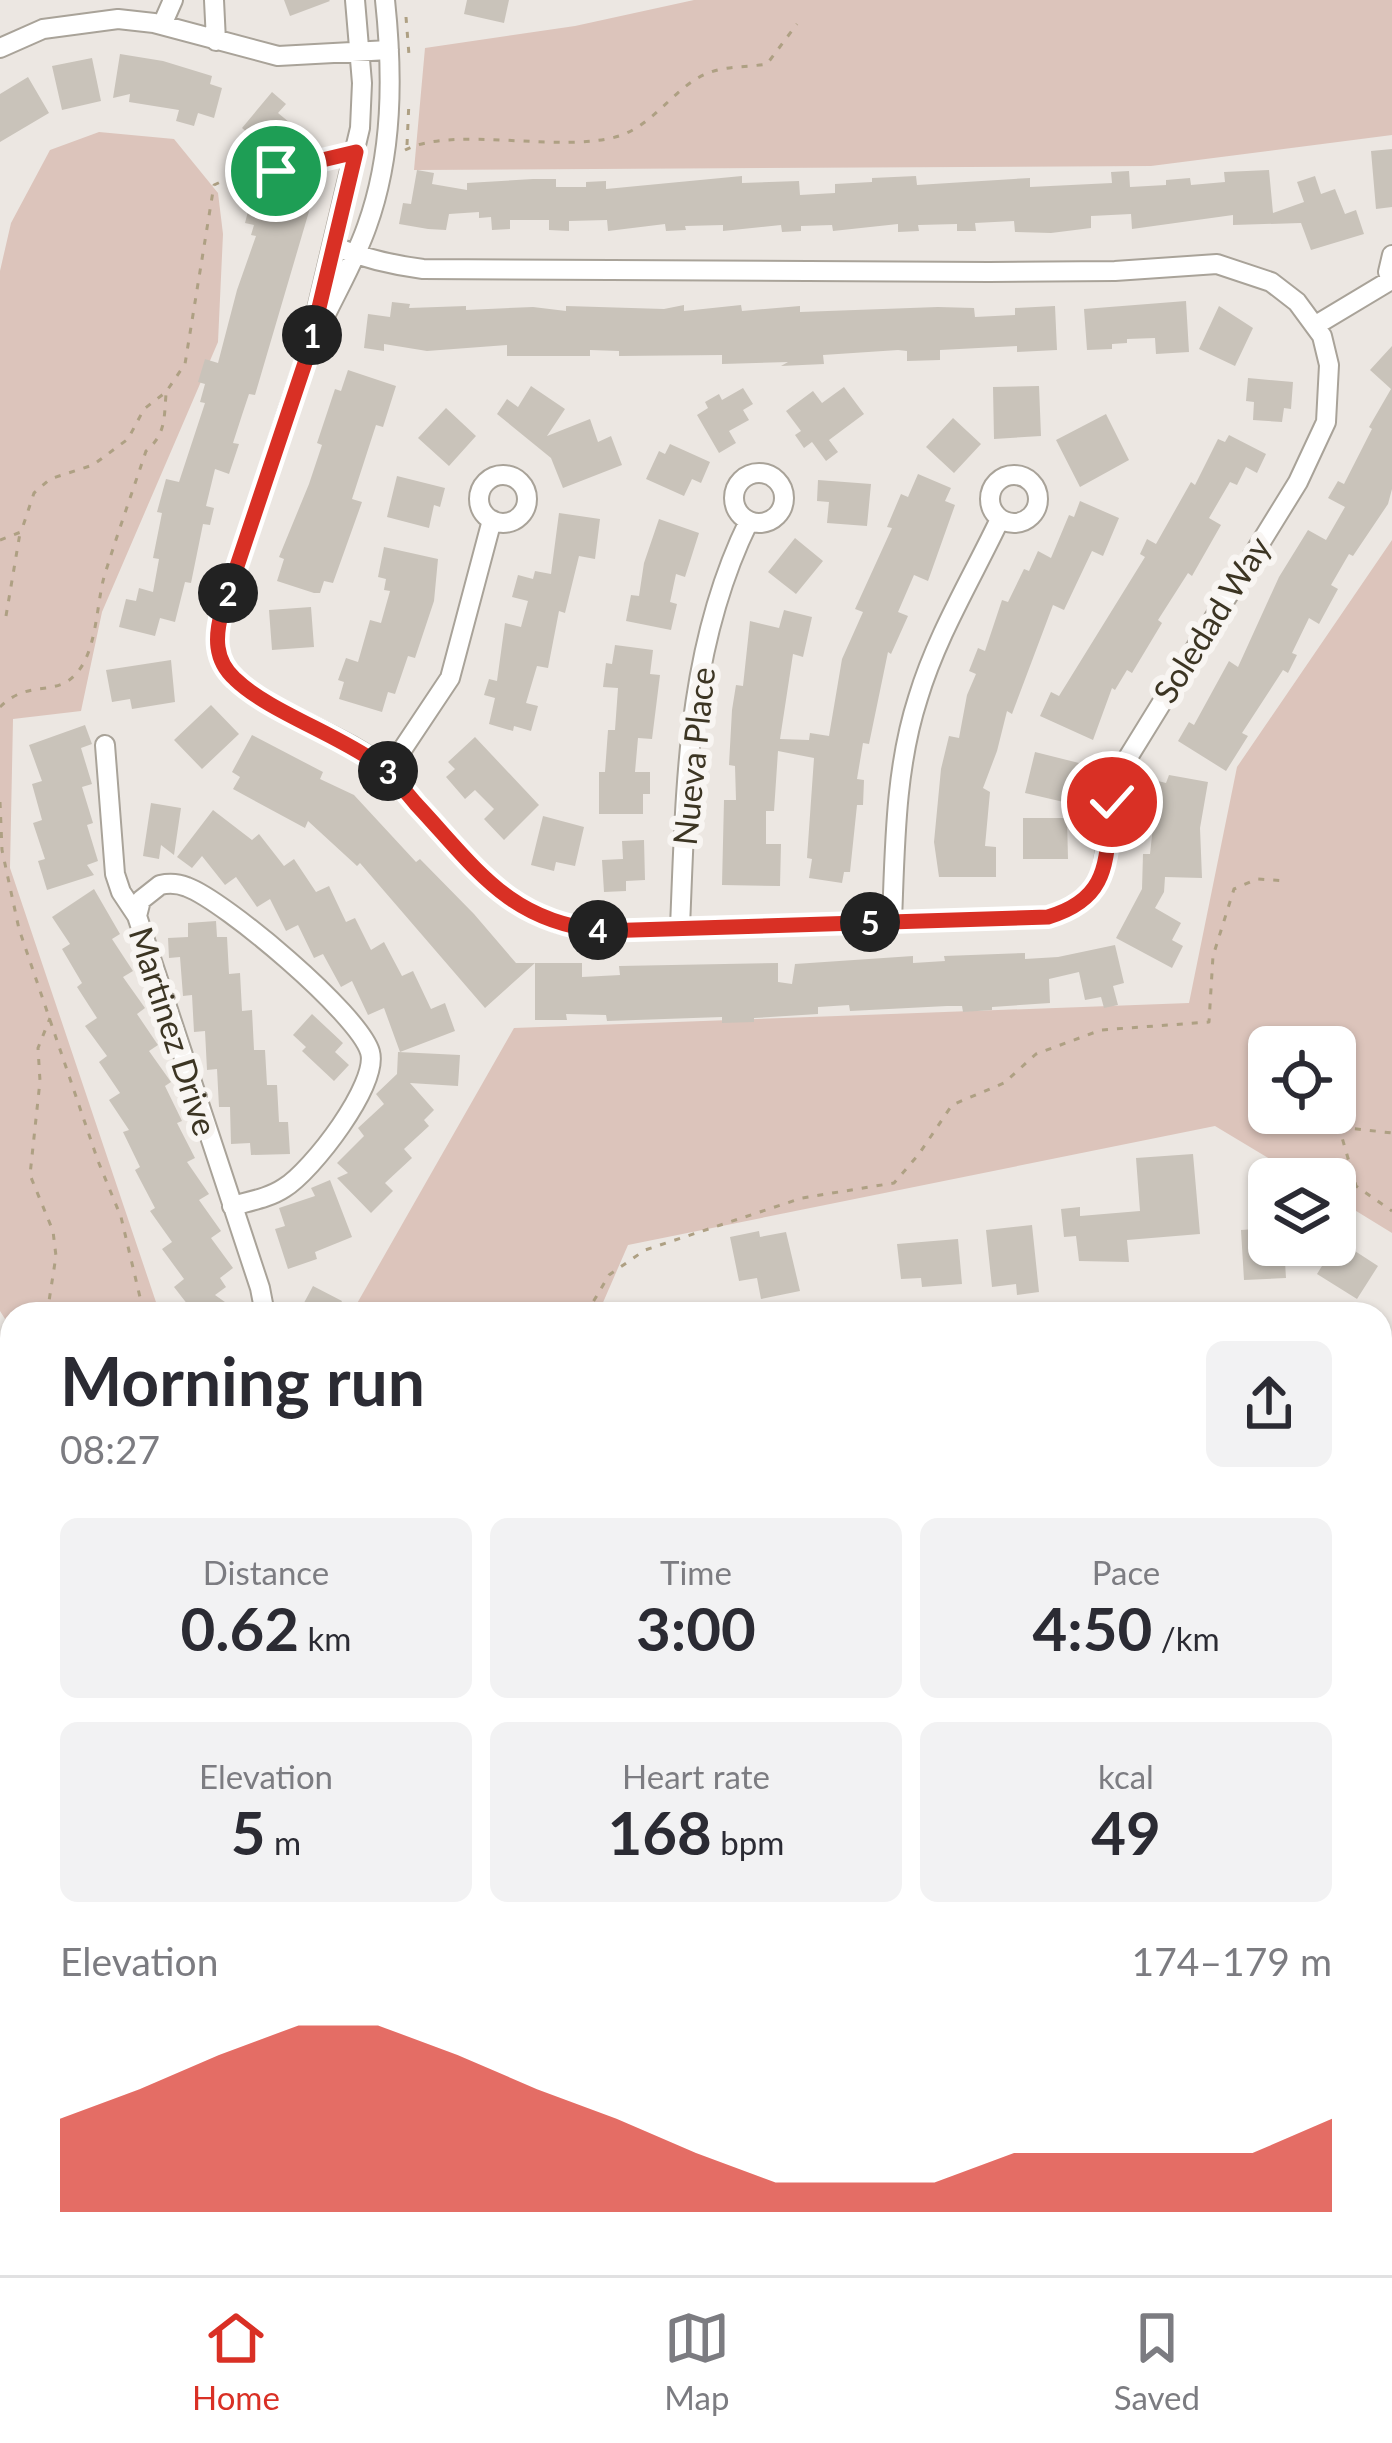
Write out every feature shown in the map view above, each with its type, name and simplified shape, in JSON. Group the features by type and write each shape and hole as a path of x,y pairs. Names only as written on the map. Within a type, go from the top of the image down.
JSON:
{"street":[{"path":"162,25 173,0"},
{"path":"214,0 216,40"},
{"name":"Soledad Way","path":"356,0 362,83 356,152 308,354 222,611 217,650 232,678 388,771 490,881 540,919 601,931 1048,917 1087,900 1104,876 1112,802 1124,764 1298,482 1326,422 1329,365 1316,325"},
{"name":"Soledad Way","path":"308,354 367,228 384,155 389,110 385,0"},
{"path":"0,48 43,29 118,19 162,25 278,56 389,50"},
{"path":"333,246 410,268 469,270 919,273 1115,271 1217,264 1271,281 1316,325 1392,280 1388,263 1392,255"},
{"path":"892,921 897,815 908,731 934,654 1000,519"},
{"path":"388,771 450,678 492,520"},
{"name":"Nueva Place","path":"680,927 693,704 710,622 749,521"},
{"name":"Martinez Drive","path":"105,745 115,874 137,916 263,1302"},
{"path":"137,916 141,900 160,885 186,886 208,897 294,966 343,1014 365,1040 370,1054 365,1080 320,1157 283,1190 232,1206"}],"path":[{"path":"384,155 440,142 620,136 652,118 708,72 767,64 797,24"},
{"path":"6,616 21,532 34,493 50,479 93,465 128,439 144,409 166,392 190,350 214,185 240,173 276,171 356,152"},
{"path":"0,707 13,694 33,687 58,687 81,668 107,568 146,451 159,440 165,422 166,392"},
{"path":"0,540 21,532"},
{"path":"0,802 2,850 19,928 121,1217 141,1302"},
{"path":"593,1302 610,1275 645,1250 802,1198 894,1183 952,1105 1004,1083 1036,1054 1101,1030 1209,1022 1213,956 1234,890 1257,879 1286,881"},
{"path":"49,1302 56,1256 53,1231 30,1175 40,1081 38,1048 51,1017"},
{"path":"1356,1127 1392,1133"},
{"path":"1341,1134 1356,1186 1392,1211"}],"shaded area":[{"path":"694,0 1392,0 1392,135 1151,166 414,170 425,48 575,26"},
{"path":"99,132 174,139 218,193 223,234 218,342 102,612 81,711 13,719 10,868 156,1302 0,1302 0,271 11,223 50,150"},
{"path":"1392,540 1392,1233 1356,1211 1356,1158 1268,1158 1215,1126 628,1245 603,1302 358,1302 514,1028 1189,1003 1237,767"}],"building":[{"path":"284,0 329,0 330,1 290,16"},
{"path":"467,0 509,0 504,23 464,14"},
{"path":"120,54 212,76 210,84 222,88 214,118 198,113 194,126 176,121 179,110 129,102 130,94 113,98"},
{"path":"92,58 101,101 62,110 52,66"},
{"path":"28,77 49,113 0,142 0,94"},
{"path":"272,92 286,104 278,113 295,127 274,154 242,128"},
{"path":"1392,149 1392,207 1376,209 1371,151"},
{"path":"417,170 434,173 432,184 467,190 467,183 533,179 556,179 556,187 606,181 606,189 742,176 742,183 799,181 800,195 835,193 835,184 872,182 872,178 916,176 917,185 1030,178 1030,187 1112,183 1111,172 1129,171 1130,187 1190,178 1191,185 1225,182 1224,172 1269,170 1273,213 1304,202 1297,182 1315,176 1321,194 1335,189 1345,214 1356,210 1364,234 1311,250 1301,223 1233,225 1233,215 1132,229 1131,214 1091,216 1091,228 1051,233 1015,232 1014,221 975,223 976,231 957,231 957,224 918,225 919,231 898,232 898,224 833,231 832,225 801,226 801,231 782,232 781,225 723,231 723,225 685,226 686,230 666,231 665,224 608,231 607,220 569,221 569,231 549,230 549,220 510,220 510,229 492,230 491,217 479,218 479,212 449,214 446,230 428,229 399,224 403,203 411,204"},
{"path":"253,192 310,208 255,395 249,394 242,415 229,474 215,469 206,506 214,508 210,525 203,524 191,583 185,582 175,622 160,618 155,636 119,627 126,599 136,601 139,588 153,592 159,559 153,558 162,513 157,512 166,479 179,482 205,403 200,402 205,384 198,382 205,359 218,363 256,236 251,235 254,225 245,223"},
{"path":"1186,301 1189,352 1156,354 1155,338 1127,339 1127,343 1112,344 1112,349 1087,350 1084,309"},
{"path":"392,302 410,304 409,308 566,311 566,306 664,309 684,305 684,311 741,305 742,311 800,306 800,312 938,307 974,308 975,317 1055,306 1057,350 1017,352 1017,346 940,350 940,360 907,361 907,351 898,350 823,355 824,364 781,366 788,362 722,364 722,355 619,356 619,351 590,350 590,356 507,356 507,345 427,351 384,344 384,351 364,348 368,314 390,317"},
{"path":"1219,306 1253,328 1235,366 1199,349"},
{"path":"1392,346 1392,489 1388,504 1331,585 1338,589 1319,624 1309,618 1288,673 1283,670 1242,733 1248,736 1226,771 1178,741 1189,722 1194,725 1229,661 1238,667 1279,577 1308,530 1326,540 1345,507 1328,498 1338,481 1344,484 1391,389 1370,370"},
{"path":"348,370 396,386 383,427 376,425 352,499 362,502 333,583 324,581 320,593 314,593 277,581 284,559 279,557 322,445 317,443 335,389 341,391"},
{"path":"1248,378 1293,382 1291,409 1284,408 1282,422 1253,420 1254,402 1246,401"},
{"path":"531,386 565,409 547,436 590,419 598,442 611,436 622,465 563,488 551,458 497,414 507,399 518,407"},
{"path":"1039,386 1041,436 994,439 993,387"},
{"path":"844,387 864,414 829,440 838,452 826,461 812,442 804,448 795,435 801,431 786,411 813,391 822,403"},
{"path":"743,388 753,404 743,410 749,420 729,431 736,443 719,453 697,415 708,408 705,402 719,394 722,400"},
{"path":"446,408 476,436 449,466 418,438"},
{"path":"1106,414 1129,460 1080,487 1056,440"},
{"path":"953,418 981,444 954,473 926,447"},
{"path":"1229,435 1266,454 1257,473 1246,467 1237,485 1230,482 1209,518 1221,525 1192,576 1188,573 1158,620 1162,623 1132,673 1127,670 1112,688 1093,740 1040,716 1051,692 1059,696 1145,557 1140,554 1147,539 1156,544 1218,439 1225,442"},
{"path":"670,444 710,462 701,483 692,479 684,496 646,479 659,451 665,454"},
{"path":"918,474 951,488 945,501 955,505 928,581 914,575 898,612 908,616 891,654 888,652 869,744 863,743 857,779 864,780 863,805 857,805 850,872 844,872 842,883 809,878 814,758 778,751 774,811 766,811 766,844 781,844 780,886 722,885 724,800 736,800 735,766 729,765 732,710 736,685 743,686 750,621 779,628 784,610 812,617 803,657 793,654 780,739 809,740 810,733 829,736 842,659 863,612 855,609 892,528 887,527 901,494 908,497"},
{"path":"397,476 445,488 440,507 434,505 429,528 387,517"},
{"path":"818,480 871,484 867,526 827,523 829,502 817,501"},
{"path":"1080,501 1119,518 1103,556 1092,551 1064,610 1053,605 1012,714 1007,711 983,788 990,792 985,846 996,847 996,877 939,877 934,842 941,769 949,736 959,738 976,674 969,671 978,648 985,651 1002,600 1008,602 1038,551 1051,558"},
{"path":"559,513 600,519 595,559 579,556 565,613 559,611 548,668 537,666 526,703 538,706 531,731 514,726 513,731 489,724 495,698 484,695 489,679 497,681 505,623 521,627 528,601 512,597 518,575 533,579 535,571 551,574"},
{"path":"659,519 699,533 685,577 676,574 670,602 677,604 671,630 626,621 631,595 639,596"},
{"path":"795,538 823,561 796,594 768,572"},
{"path":"384,547 438,559 434,601 415,658 408,656 395,694 388,692 382,712 339,699 344,682 338,680 346,658 358,662 370,620 381,623 390,591 384,590 386,579 378,577"},
{"path":"311,607 314,647 272,650 269,610"},
{"path":"615,645 653,650 650,674 660,675 652,739 638,738 635,772 650,772 650,794 643,794 643,814 599,814 599,772 605,772 608,730 615,730 618,688 603,687 606,663 612,664"},
{"path":"171,660 175,702 132,709 130,699 112,702 106,670"},
{"path":"211,705 239,734 202,769 174,740"},
{"path":"85,725 92,744 81,748 92,784 82,787 98,861 87,865 94,875 47,890 38,861 45,859 33,823 42,820 32,784 42,781 29,745"},
{"path":"252,735 323,772 320,779 354,795 416,862 420,859 474,914 516,963 535,963 485,1008 360,863 357,866 308,821 305,828 233,789 240,777 232,772"},
{"path":"475,737 539,805 504,840 484,819 494,809 475,790 465,799 446,777 455,769 448,762"},
{"path":"1035,752 1083,764 1068,803 1025,793"},
{"path":"1169,775 1208,782 1200,828 1202,878 1165,877 1164,892 1155,908 1181,923 1172,940 1183,946 1172,968 1116,938 1142,889 1143,854 1150,854 1158,781 1166,783"},
{"path":"151,803 181,808 174,855 161,845 159,859 143,856"},
{"path":"213,810 252,840 259,834 284,866 294,859 316,892 329,886 346,922 355,918 371,950 384,942 402,976 413,971 431,1009 445,1003 455,1031 400,1052 384,1008 368,1015 352,981 341,987 323,954 314,958 298,925 286,931 270,899 257,907 236,877 225,885 202,856 192,868 177,857"},
{"path":"543,816 584,827 575,866 556,862 554,871 531,865"},
{"path":"1023,818 1067,818 1068,859 1023,859"},
{"path":"644,840 645,880 626,881 626,891 604,892 602,860 623,859 622,841"},
{"path":"94,889 120,934 112,939 133,971 123,977 145,1008 137,1014 158,1045 149,1051 171,1082 165,1086 195,1158 187,1162 209,1194 199,1200 221,1231 211,1238 233,1268 220,1278 226,1287 215,1295 225,1302 186,1302 174,1287 184,1279 162,1249 172,1242 150,1211 155,1208 135,1170 140,1167 123,1132 129,1130 109,1100 120,1093 99,1062 107,1056 85,1026 97,1018 77,987 82,983 62,949 70,944 52,917"},
{"path":"216,921 217,937 227,937 229,974 240,973 242,1011 252,1010 254,1050 265,1050 267,1085 277,1085 279,1122 288,1122 290,1154 251,1155 250,1143 231,1144 230,1107 219,1107 217,1069 207,1070 205,1031 194,1032 192,995 183,996 180,957 169,958 168,938 188,937 188,923"},
{"path":"1115,945 1124,983 1113,986 1118,1005 1104,1008 1101,997 1085,1000 1079,972 1049,979 1050,1003 992,1010 963,1012 962,1006 947,1006 850,1011 849,1005 818,1007 818,1014 754,1018 754,1022 722,1023 722,1017 607,1021 606,1015 566,1014 567,1020 535,1020 535,963 582,963 582,977 620,975 619,966 778,963 778,982 792,984 795,964 913,956 913,963 945,961 944,956 1025,953 1025,959"},
{"path":"312,1014 343,1043 335,1052 349,1065 334,1081 302,1051 306,1047 293,1035"},
{"path":"398,1052 460,1055 458,1086 410,1083 434,1110 424,1120 429,1126 404,1149 412,1158 385,1183 393,1191 371,1213 337,1178 348,1173 337,1163 364,1136 358,1128 384,1104 376,1094 397,1074"},
{"path":"1193,1154 1200,1234 1127,1240 1129,1262 1079,1261 1076,1236 1064,1237 1061,1209 1080,1207 1080,1216 1140,1211 1136,1158"},
{"path":"330,1180 352,1237 315,1252 317,1259 288,1269 275,1229 285,1226 279,1208 315,1196 311,1188"},
{"path":"1032,1225 1039,1292 1017,1295 1016,1284 992,1287 986,1230"},
{"path":"1241,1230 1248,1230 1248,1266 1285,1266 1286,1278 1244,1280"},
{"path":"759,1231 760,1237 786,1232 800,1291 761,1299 757,1278 739,1281 730,1237"},
{"path":"958,1239 962,1284 922,1287 921,1278 901,1279 897,1244"},
{"path":"1356,1252 1378,1266 1357,1299 1317,1274 1322,1266 1356,1266"},
{"path":"313,1286 342,1301 341,1302 304,1302"}],"route":[{"path":"276,171 356,152 308,354 222,611 217,650 232,678 388,771 512,902 540,919 601,931 1048,917 1087,900 1104,876 1112,802"}]}
